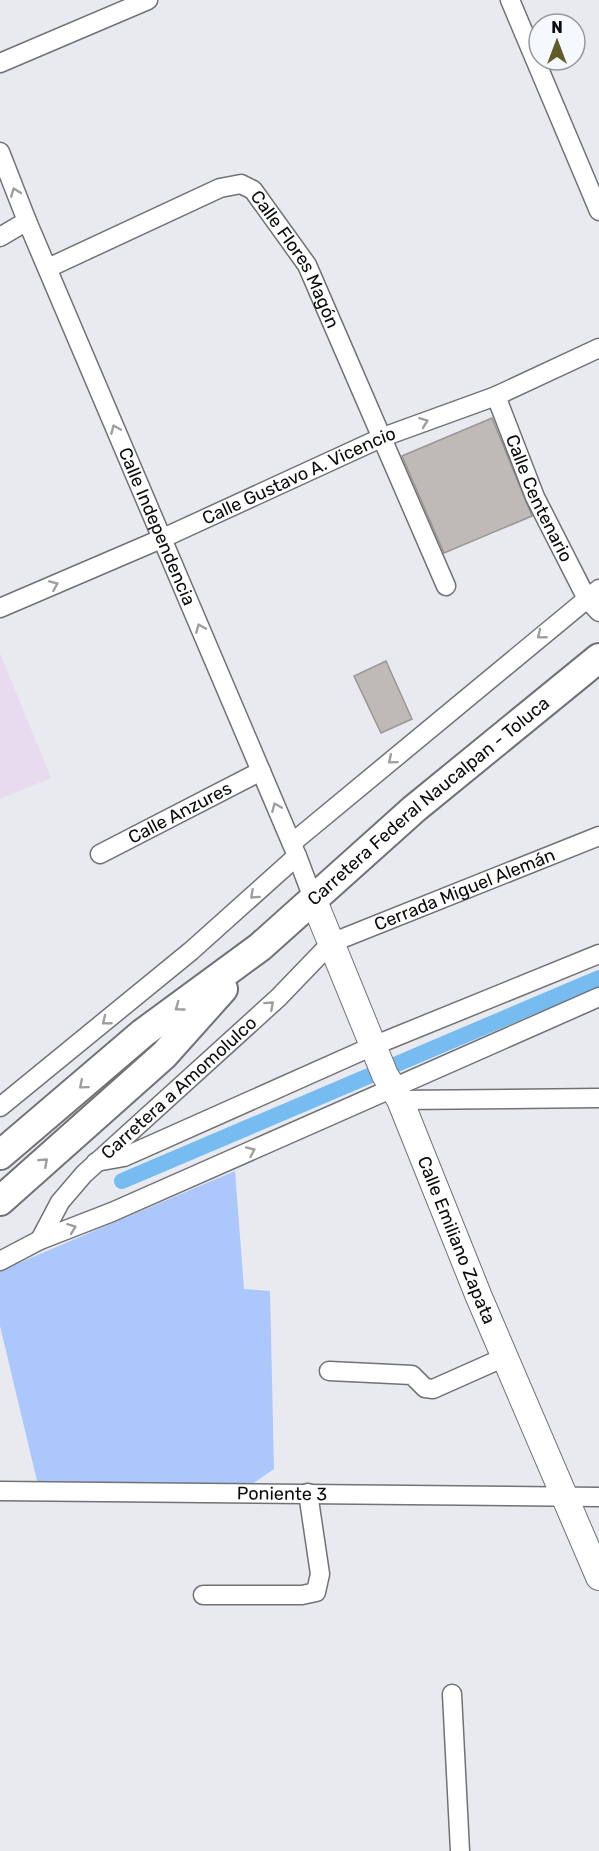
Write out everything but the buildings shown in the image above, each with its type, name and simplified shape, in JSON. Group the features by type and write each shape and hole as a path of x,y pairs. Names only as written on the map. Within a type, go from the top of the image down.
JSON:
{"main road":[{"name":"Carretera Federal Naucalpan - Toluca","path":"0,1155 143,1033 260,947 414,809 599,657"},
{"name":"Carretera Federal Naucalpan - Toluca","path":"0,1201 165,1055 260,947"}],"street":[{"path":"0,63 148,0"},
{"path":"510,0 599,211"},
{"name":"Calle Independencia","path":"0,152 161,539 295,849 314,901"},
{"name":"Calle Flores Magón","path":"48,268 220,188 246,185 261,200 307,265 383,437"},
{"path":"0,237 27,221"},
{"name":"Calle Gustavo A. Vicencio","path":"0,608 161,539 383,437 496,396 599,348"},
{"name":"Calle Centenario","path":"496,396 535,496 595,600"},
{"path":"383,437 446,586"},
{"path":"0,1107 191,951 295,849 595,600"},
{"name":"Calle Anzures","path":"100,854 261,771"},
{"name":"Cerrada Miguel Alemán","path":"331,944 599,836"},
{"name":"Calle Emiliano Zapata","path":"314,901 599,1577"},
{"name":"Carretera a Amomolulco","path":"40,1240 60,1202 96,1162 278,998 331,944"},
{"path":"0,1261 40,1240 112,1212 386,1074 599,954"},
{"path":"96,1162 124,1157 386,1074 599,997"},
{"path":"386,1074 599,1098"},
{"path":"329,1371 412,1375 425,1388 433,1389 505,1356"},
{"name":"Poniente 3","path":"0,1491 599,1497"},
{"path":"203,1595 302,1595 316,1592 320,1574 308,1493"},
{"path":"452,1694 460,1851"}],"shaded area":[{"path":"0,653 51,778 0,799"},
{"path":"235,1171 244,1289 270,1291 274,1469 242,1491 38,1485 0,1326 0,1271"}],"waterway":[{"path":"122,1181 599,978"}]}
